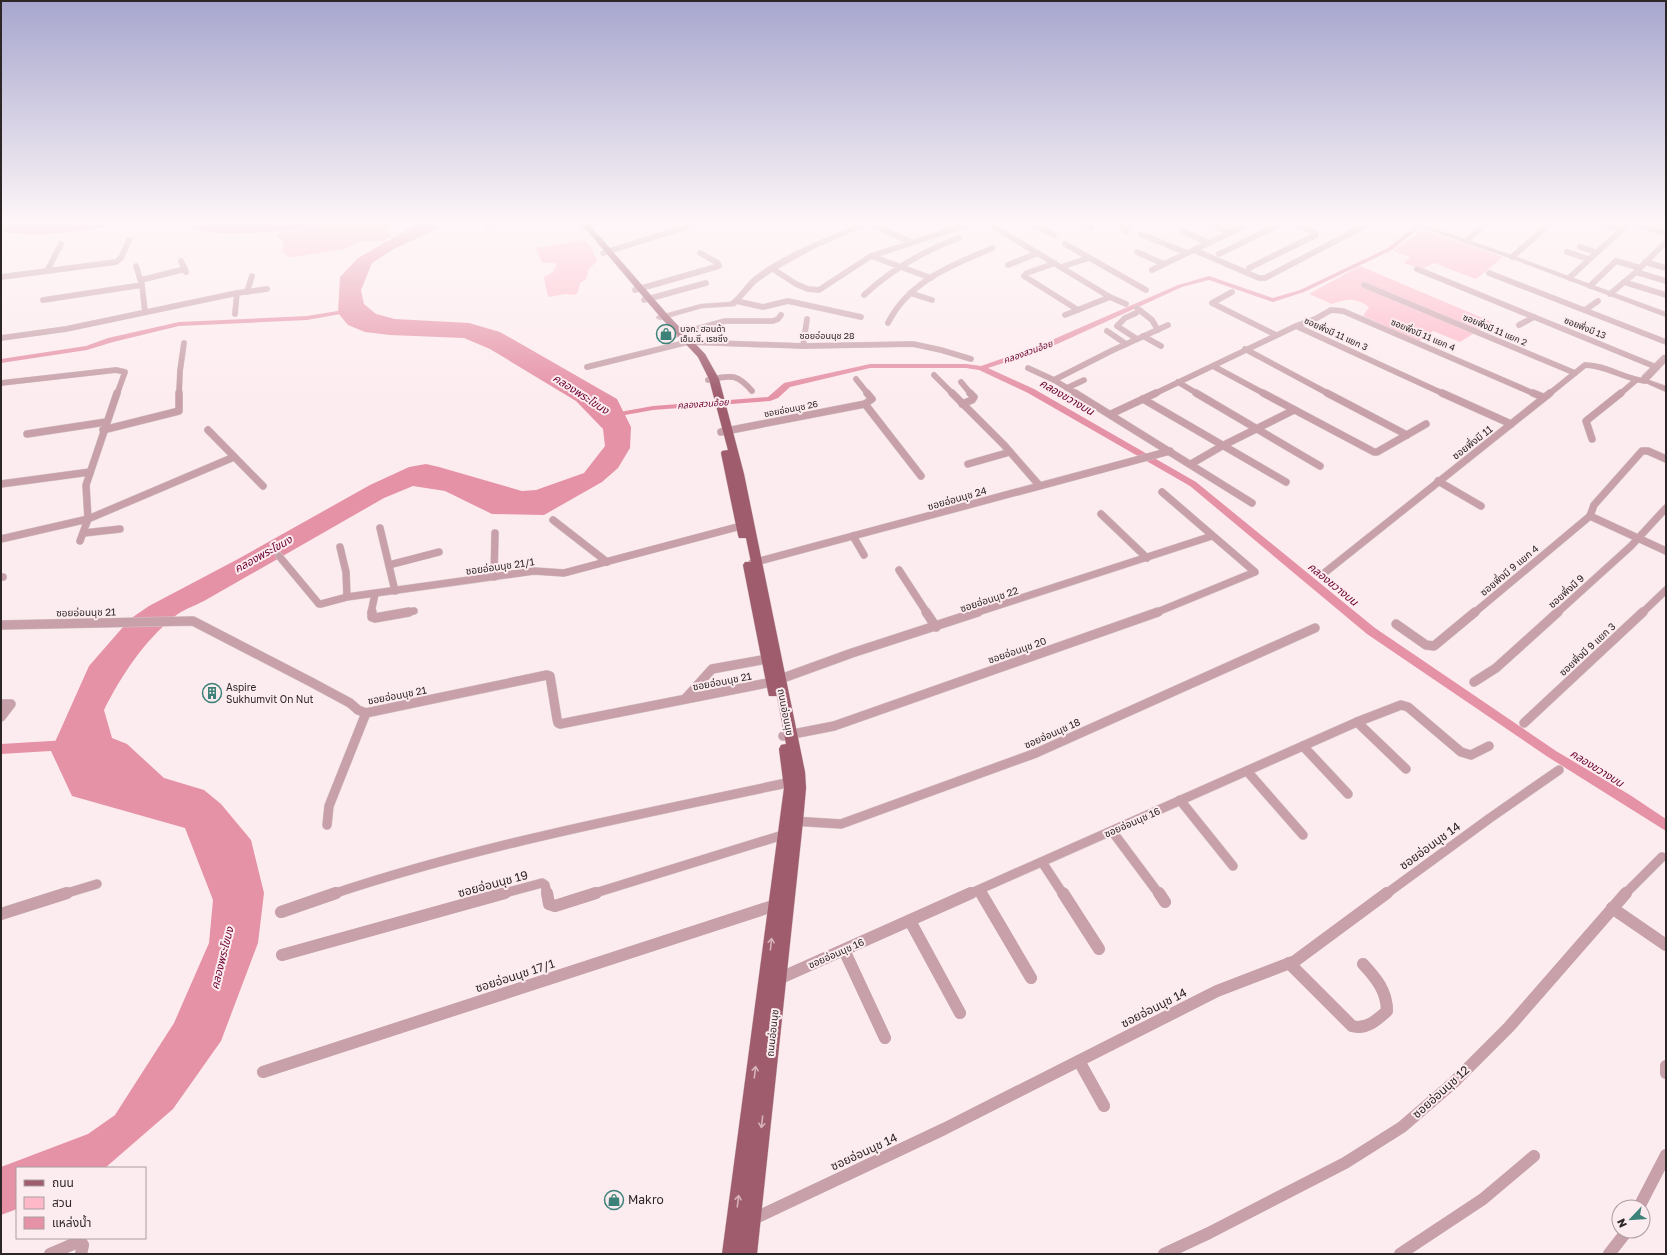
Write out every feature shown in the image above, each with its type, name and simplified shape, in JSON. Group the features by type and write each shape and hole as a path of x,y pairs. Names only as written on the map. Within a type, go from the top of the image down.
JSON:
{"main road":[{"name":"ถนนอ่อนนุช","path":"630,281 678,334 711,379 724,431 741,526 753,563 787,735 799,780 776,905 772,982 734,1228 732,1254"},
{"name":"ถนนอ่อนนุช","path":"724,431 739,474 767,659 776,680"},
{"name":"ถนนอ่อนนุช","path":"748,1254 772,982 790,825 790,782 787,735"}],"street":[{"path":"43,300 150,281"},
{"path":"247,292 251,281"},
{"path":"638,290 670,281"},
{"path":"662,318 702,306 728,305 736,301 747,287 756,281"},
{"path":"791,281 808,290 815,291 833,281"},
{"path":"864,295 879,281"},
{"path":"888,323 898,306 910,293 927,281"},
{"path":"1031,281 1078,310"},
{"path":"1083,281 1110,297 1126,304"},
{"path":"1129,281 1146,290"},
{"name":"ซอยพึ่งมี 13","path":"1445,281 1656,367"},
{"path":"1509,281 1666,342"},
{"path":"1576,281 1666,315"},
{"path":"1590,286 1596,281"},
{"path":"646,299 706,282"},
{"path":"1610,294 1624,282 1666,295"},
{"path":"141,283 145,312"},
{"name":"ซอยพึ่งมี 11 แยก 2","path":"1364,285 1575,373"},
{"path":"1,338 66,329 238,293 267,289"},
{"path":"1232,292 1212,303 1276,335"},
{"path":"235,314 238,293"},
{"path":"910,293 932,300"},
{"path":"1065,315 1110,297"},
{"path":"736,301 760,307 767,307 782,301 788,301 861,317"},
{"path":"1585,310 1598,301"},
{"path":"1137,339 1117,326 1136,310 1152,318 1156,323 1158,330"},
{"name":"ซอยพึ่งมี 11 แยก 4","path":"1296,326 1331,310 1343,311 1543,397"},
{"path":"678,334 724,321 773,321 778,319 781,315"},
{"path":"1519,325 1534,317"},
{"path":"803,346 807,319"},
{"path":"1054,380 1168,325"},
{"name":"ซอยพึ่งมี 11 แยก 3","path":"1111,414 1296,326 1511,424"},
{"path":"1107,331 1126,344"},
{"path":"1143,336 1161,346"},
{"path":"103,430 179,410 180,371 184,343"},
{"name":"ซอยอ่อนนุช 28","path":"587,367 685,343 803,346 913,344 971,359"},
{"path":"1245,349 1407,435"},
{"path":"1666,356 1645,381 1666,389"},
{"name":"ซอยพึ่งมี 11","path":"1323,574 1543,397 1588,364 1635,381 1645,381"},
{"path":"1213,366 1374,452 1426,424"},
{"path":"1028,368 1054,380 1111,414 1252,503"},
{"path":"1,383 124,370 125,373 103,430 86,486 88,519 80,541"},
{"path":"934,375 1010,452 1033,484"},
{"path":"711,379 737,377 742,379 752,391"},
{"path":"856,379 872,399 865,404 921,476"},
{"path":"1067,388 1084,380"},
{"path":"1592,439 1586,421 1635,381"},
{"path":"961,382 974,397 972,400 962,404"},
{"path":"1178,382 1320,466"},
{"path":"1143,398 1222,446 1286,482"},
{"name":"ซอยอ่อนนุช 26","path":"724,431 865,404"},
{"path":"1191,464 1222,446 1294,410"},
{"path":"27,434 106,422"},
{"path":"208,430 263,486"},
{"name":"ซอยอ่อนนุช 24","path":"753,563 1033,484 1170,451"},
{"path":"1666,459 1648,451 1642,451 1594,505 1590,516 1666,551"},
{"path":"968,464 1010,452"},
{"path":"1,539 88,519 234,457"},
{"path":"1,484 90,472"},
{"path":"1438,481 1481,506"},
{"path":"1162,492 1212,536"},
{"name":"ซอยพึ่งมี 9","path":"1474,682 1496,668 1639,538 1666,508"},
{"path":"1101,514 1147,558"},
{"name":"ซอยพึ่งมี 9 แยก 4","path":"1396,624 1426,645 1434,646 1590,516"},
{"path":"553,520 607,562"},
{"name":"ซอยอ่อนนุช 21/1","path":"279,556 319,604 347,597 534,571 564,573 741,526"},
{"path":"380,528 395,591"},
{"path":"84,533 120,529"},
{"path":"494,577 495,533"},
{"path":"853,536 864,555"},
{"name":"ซอยอ่อนนุช 22","path":"776,680 852,653 936,627 1212,536"},
{"name":"ซอยอ่อนนุช 20","path":"787,735 834,726 1138,620 1255,572 1212,536"},
{"path":"340,547 349,583 347,597"},
{"path":"389,566 439,552"},
{"path":"900,570 936,627"},
{"name":"ซอยพึ่งมี 9 แยก 3","path":"1524,723 1666,590"},
{"path":"375,594 371,615 372,617 375,618 414,611"},
{"name":"ซอยอ่อนนุช 21","path":"1,625 179,621 192,622 311,682 358,710 366,713 548,674 550,676 557,719 558,723 560,724 776,680"},
{"name":"ซอยอ่อนนุช 18","path":"790,825 841,824 1036,753 1315,628"},
{"path":"685,699 712,669 767,659"},
{"path":"1,704 11,704 1,717"},
{"name":"ซอยอ่อนนุช 16","path":"772,982 1357,722 1403,706 1408,708 1462,752 1471,755 1490,746"},
{"path":"327,825 329,806 366,713"},
{"path":"1357,722 1406,769"},
{"path":"1303,746 1348,794"},
{"name":"ซอยอ่อนนุช 14","path":"734,1228 944,1129 1217,991 1295,960 1490,818 1559,770"},
{"path":"1247,771 1303,835"},
{"path":"281,912 394,874 514,842 790,782"},
{"path":"1180,800 1233,866"},
{"name":"ซอยอ่อนนุช 19","path":"282,955 542,884 545,885 549,904 555,906 790,825"},
{"path":"1112,831 1165,902"},
{"name":"ซอยอ่อนนุช 12","path":"1164,1254 1209,1233 1345,1163 1402,1127 1453,1083 1509,1027 1612,908 1662,857"},
{"path":"1042,862 1099,948"},
{"path":"1,914 97,884"},
{"path":"979,890 1031,978"},
{"name":"ซอยอ่อนนุช 17/1","path":"263,1072 776,905"},
{"path":"1612,908 1666,945"},
{"path":"910,920 960,1014"},
{"path":"844,950 885,1038"},
{"path":"1289,963 1328,1004 1352,1026 1357,1028 1370,1024 1387,1011 1388,1005 1386,996 1376,978 1363,964"},
{"path":"1079,1060 1104,1106"},
{"path":"1666,1066 1666,1073"},
{"path":"1643,1199 1666,1155"},
{"path":"1400,1254 1483,1199 1534,1156"},
{"path":"1609,1254 1621,1239"},
{"path":"50,1254 78,1242 81,1242 82,1245 81,1254"}],"green space":[{"path":"545,281 584,281 580,283 578,292 575,295 565,294 549,297"},
{"path":"1333,281 1394,281 1492,322 1460,342 1433,331 1419,341 1363,316 1369,307 1355,300 1347,300 1332,304 1309,294"}],"water":[{"name":"คลองพระโขนง","path":"340,281 365,281 361,290 364,304 376,314 395,319 469,323 500,332 617,399 631,427 630,448 618,468 602,482 544,515 492,514 445,491 413,486 384,498 204,601 181,612 163,626 143,648 118,684 104,710 112,738 127,744 164,778 204,790 221,804 251,840 264,893 258,943 221,1041 173,1109 106,1167 16,1167 16,1209 1,1215 1,1167 88,1134 115,1115 174,1023 209,943 213,900 185,828 72,796 51,751 89,666 130,619 149,606 238,559 370,485 409,467 426,464 522,491 536,490 584,473 605,446 603,429 576,401 490,349 464,338 390,335 365,332 348,325 338,313"}],"waterway":[{"name":"คลองสวนอ้อย","path":"981,368 1041,348 1180,286 1200,281"},
{"name":"คลองสวนอ้อย","path":"1216,281 1273,300 1302,291 1324,281"},
{"path":"1,361 87,348 111,340 179,324 307,318 350,311"},
{"name":"คลองสวนอ้อย","path":"614,415 653,408 770,399 787,385 870,366 966,366 981,368"},
{"name":"คลองขวางบน","path":"981,368 1031,391 1193,484 1371,631 1552,754 1626,799 1666,826"},
{"path":"1,749 67,745"}],"place":[{"name":"บจก. ฮอนด้า เอ็ม.ซี. เรซซิ่ง","path":"666,334"},
{"name":"Aspire Sukhumvit On Nut","path":"212,693"},
{"name":"Makro","path":"614,1200"}]}
